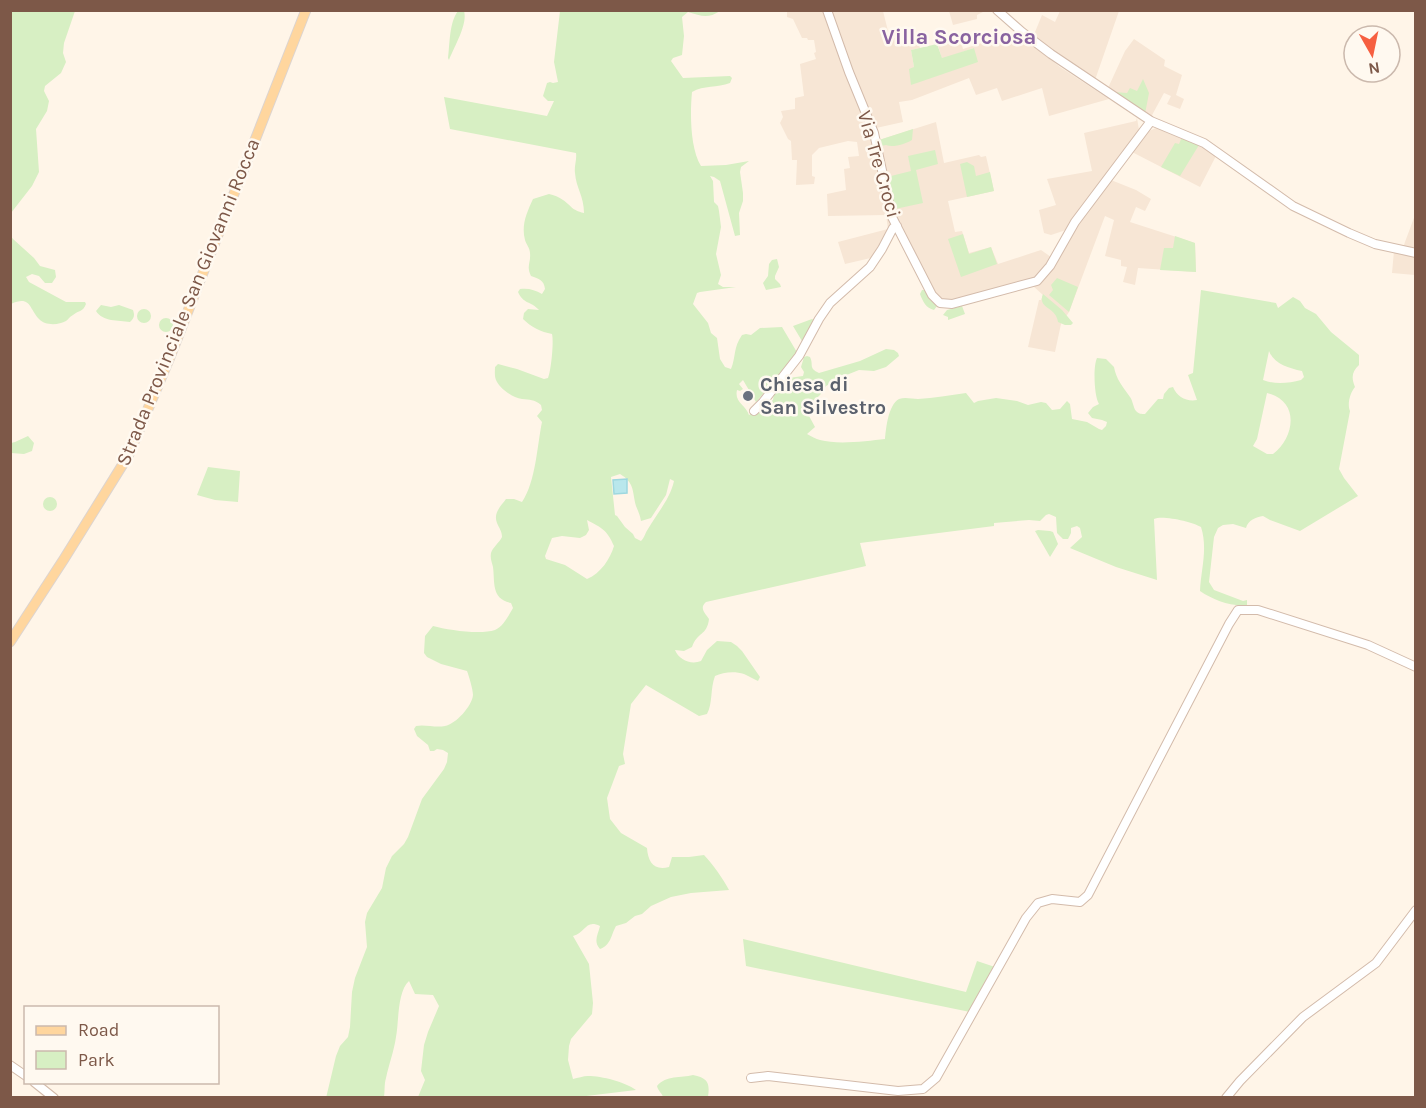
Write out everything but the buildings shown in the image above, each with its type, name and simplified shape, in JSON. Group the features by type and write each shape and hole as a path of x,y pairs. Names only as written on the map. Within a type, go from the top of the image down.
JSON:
{"main road":[{"name":"Strada Provinciale San Giovanni Rocca","path":"10,642 128,456 170,357 306,10"}],"street":[{"name":"Via Tre Croci","path":"827,10 874,133 891,212 932,295 940,303 952,304 1037,281 1050,266 1075,222 1151,121"},
{"path":"998,10 1051,54 1151,121 1204,143 1293,206 1375,244 1416,253"},
{"path":"754,411 799,356 830,303 870,267 893,228 897,226"},
{"path":"751,1078 768,1076 898,1092 923,1089 936,1078 1032,910 1038,903 1052,898 1080,902 1088,896 1228,624 1238,610 1258,610 1368,645 1416,667"},
{"path":"1226,1098 1303,1017 1376,963 1416,910"},
{"path":"10,1065 24,1075"},
{"path":"35,1084 54,1098"}],"shaded area":[{"path":"949,10 985,11 977,15 977,19 953,25"},
{"path":"787,11 825,11 870,130 891,227 875,257 845,264 838,242 888,229 886,215 828,216 827,194 846,190 844,169 850,168 848,157 859,156 857,142 848,141 819,148 812,155 814,184 796,185 797,160 792,160 791,141 780,123 783,117 781,111 795,109 795,98 804,96 800,64 816,59 814,53 816,52 814,40 802,38 793,19 787,17"},
{"path":"829,11 883,11 890,39 916,31 920,48 911,50 914,67 911,85 974,48 942,59 937,42 959,36 963,49 1016,32 1060,67 1109,99 1049,116 1042,88 1002,101 997,88 976,95 969,78 912,100 899,102 903,122 876,128 879,140 936,122 944,163 979,155 986,156 994,191 948,201 955,232 962,231 969,253 991,247 998,264 1041,250 1051,257 1066,230 1051,235 1044,233 1039,210 1056,205 1047,179 1092,171 1084,133 1136,121 1137,118 1139,130 1137,136 1049,261 1035,278 961,300 945,301 935,293 897,217 877,140"},
{"path":"1060,11 1119,11 1095,80 1108,88 1125,51 1134,39 1165,60 1164,66 1182,75 1176,95 1184,99 1180,109 1167,104 1171,96 1164,93 1151,117 1103,88 1033,37 1042,15 1055,22"},
{"path":"1163,128 1198,144 1216,156 1200,187 1132,152 1149,131"},
{"path":"1111,180 1151,199 1145,211 1136,207 1130,222 1195,243 1196,272 1138,268 1135,285 1123,282 1127,267 1121,266 1121,260 1105,256 1114,220 1105,216 1069,312 1061,324 1055,352 1028,347 1039,300 1043,295 1033,286 1045,277"},
{"path":"1415,215 1415,250 1403,248 1405,242"},
{"path":"1394,251 1415,255 1415,275 1392,273"}],"green space":[{"path":"11,10 75,11 64,43 63,53 66,62 61,73 45,86 44,91 49,101 47,111 36,129 39,172 32,186 11,213"},
{"path":"458,11 464,11 464,22 449,60 451,27"},
{"path":"560,11 720,11 708,16 688,12 682,17 684,36 682,55 671,61 683,78 730,76 732,78 730,83 701,88 692,92 693,140 701,166 749,161 741,167 740,172 743,201 739,213 740,235 735,236 720,181 710,176 713,181 714,202 718,206 721,227 716,254 721,275 718,284 723,287 736,287 697,293 693,304 708,323 711,333 717,338 720,359 725,367 731,369 737,344 742,335 751,335 760,328 782,327 798,354 756,402 743,380 739,384 743,389 737,390 737,398 749,415 773,400 774,393 784,387 789,378 803,376 804,372 801,367 804,357 810,357 812,368 819,373 860,361 886,349 894,350 899,356 886,367 874,371 859,370 826,386 808,406 808,414 815,427 807,434 820,440 835,442 885,439 892,406 899,399 924,399 966,393 974,403 996,398 1028,405 1041,402 1046,403 1052,410 1060,409 1067,401 1070,404 1072,419 1087,422 1102,430 1107,422 1092,418 1088,413 1099,404 1095,381 1097,358 1106,359 1114,367 1118,379 1139,413 1145,414 1158,399 1163,399 1169,388 1173,387 1183,398 1197,400 1188,375 1193,373 1201,290 1276,303 1278,308 1293,297 1316,314 1331,332 1359,355 1359,365 1353,375 1355,387 1350,399 1350,411 1339,469 1358,496 1300,531 1263,516 1253,519 1246,528 1233,524 1218,528 1214,537 1209,582 1214,590 1243,601 1247,600 1247,605 1223,602 1200,591 1204,551 1201,527 1177,520 1154,519 1157,580 1116,567 1070,548 1082,537 1080,528 1077,526 1071,528 1068,539 1063,539 1057,533 1056,517 1049,514 1040,521 994,523 994,526 860,543 866,566 706,602 703,608 709,619 706,628 692,647 684,651 675,650 677,654 686,661 697,662 701,661 707,650 717,641 731,642 742,651 760,677 758,681 737,672 715,676 709,710 707,714 699,716 646,685 631,704 623,754 625,764 619,766 607,798 610,819 621,833 647,848 653,864 664,868 669,867 672,857 704,855 729,890 671,897 651,906 642,914 616,926 609,942 600,949 596,941 600,926 588,925 573,936 589,964 593,1003 592,1014 571,1039 569,1046 568,1060 573,1079 586,1076 600,1077 620,1082 636,1090 578,1097 418,1097 425,1080 421,1071 424,1045 439,1006 433,995 415,994 409,981 400,1000 396,1037 385,1081 384,1097 326,1098 336,1056 340,1046 348,1037 352,992 367,947 365,922 367,913 382,888 386,868 392,856 408,837 422,799 447,762 448,753 437,749 430,751 428,745 417,736 414,729 416,726 449,725 467,709 473,695 467,671 441,664 427,657 424,653 425,636 433,626 473,632 495,630 503,624 513,608 511,603 500,598 495,589 491,553 502,537 496,516 506,499 522,502 527,494 542,422 537,416 542,410 541,405 536,402 511,395 504,390 496,380 495,367 498,364 544,379 548,378 553,343 552,334 536,329 523,319 528,309 539,310 522,299 518,292 520,289 542,294 545,289 542,282 530,273 530,251 524,234 525,219 533,199 549,194 584,213 576,178 576,153 450,129 444,97 547,116 554,101 548,101 543,96 547,83 558,82 554,62","holes":["1269,351 1278,362 1302,371 1304,377 1301,380 1282,383 1263,380","1267,393 1278,397 1285,404 1291,420 1286,438 1273,454 1267,454 1253,446 1257,439","620,474 628,481 641,521 651,518 666,495 670,479 674,481 667,500 641,541 635,538 615,515 611,477","587,520 604,530 614,546 610,556 597,573 587,579 565,565 546,559 552,538 562,536 580,538 589,530"]},
{"path":"937,44 942,58 974,48 978,62 911,85 909,69 914,67 911,50"},
{"path":"1143,79 1149,93 1145,114 1114,92 1127,93 1130,88 1137,91"},
{"path":"913,129 912,140 899,145 881,146 879,140"},
{"path":"1182,137 1199,145 1180,176 1161,167 1175,143 1179,144"},
{"path":"935,150 938,164 916,170 923,203 895,209 887,177 911,171 908,156"},
{"path":"967,162 974,166 976,176 990,172 994,191 967,197 960,164"},
{"path":"963,234 969,254 991,247 997,264 961,277 948,239"},
{"path":"10,235 40,266 55,270 56,277 52,283 45,283 39,276 32,274 26,277 29,282 66,302 85,302 84,308 66,321 52,324 42,321 26,302 11,304"},
{"path":"1175,236 1195,243 1196,272 1160,270 1164,248 1173,248"},
{"path":"777,259 779,267 775,279 781,287 766,290 763,283 768,276 769,264 772,260"},
{"path":"1057,278 1078,287 1069,312 1049,295 1053,290 1051,285"},
{"path":"922,290 927,290 937,306 934,310 924,302 920,294"},
{"path":"1043,294 1062,310 1073,323 1071,325 1058,322 1054,313 1043,302"},
{"path":"101,305 111,307 119,305 133,310 134,317 130,322 107,319 96,311"},
{"path":"962,306 965,314 948,320 948,317 943,315 947,310"},
{"path":"144,309 149,311 151,316 149,321 144,323 139,321 137,316 139,311"},
{"path":"163,318 169,318 173,325 169,332 163,332 159,328 159,322"},
{"path":"814,320 803,344 793,326"},
{"path":"28,436 34,443 32,451 24,454 11,453 11,443"},
{"path":"208,467 240,471 238,502 215,500 197,495"},
{"path":"50,497 55,499 57,504 55,509 50,511 45,509 43,504 45,499"},
{"path":"1035,531 1053,532 1058,544 1050,557"},
{"path":"743,939 966,992 977,961 995,967 970,1012 746,966"},
{"path":"693,1075 707,1082 708,1097 663,1097 657,1086 665,1080"}],"water":[{"path":"627,479 627,493 614,494 613,480"}],"place":[{"name":"Chiesa di San Silvestro","path":"748,396"}],"district":[{"name":"Villa Scorciosa","path":"959,37"}]}
